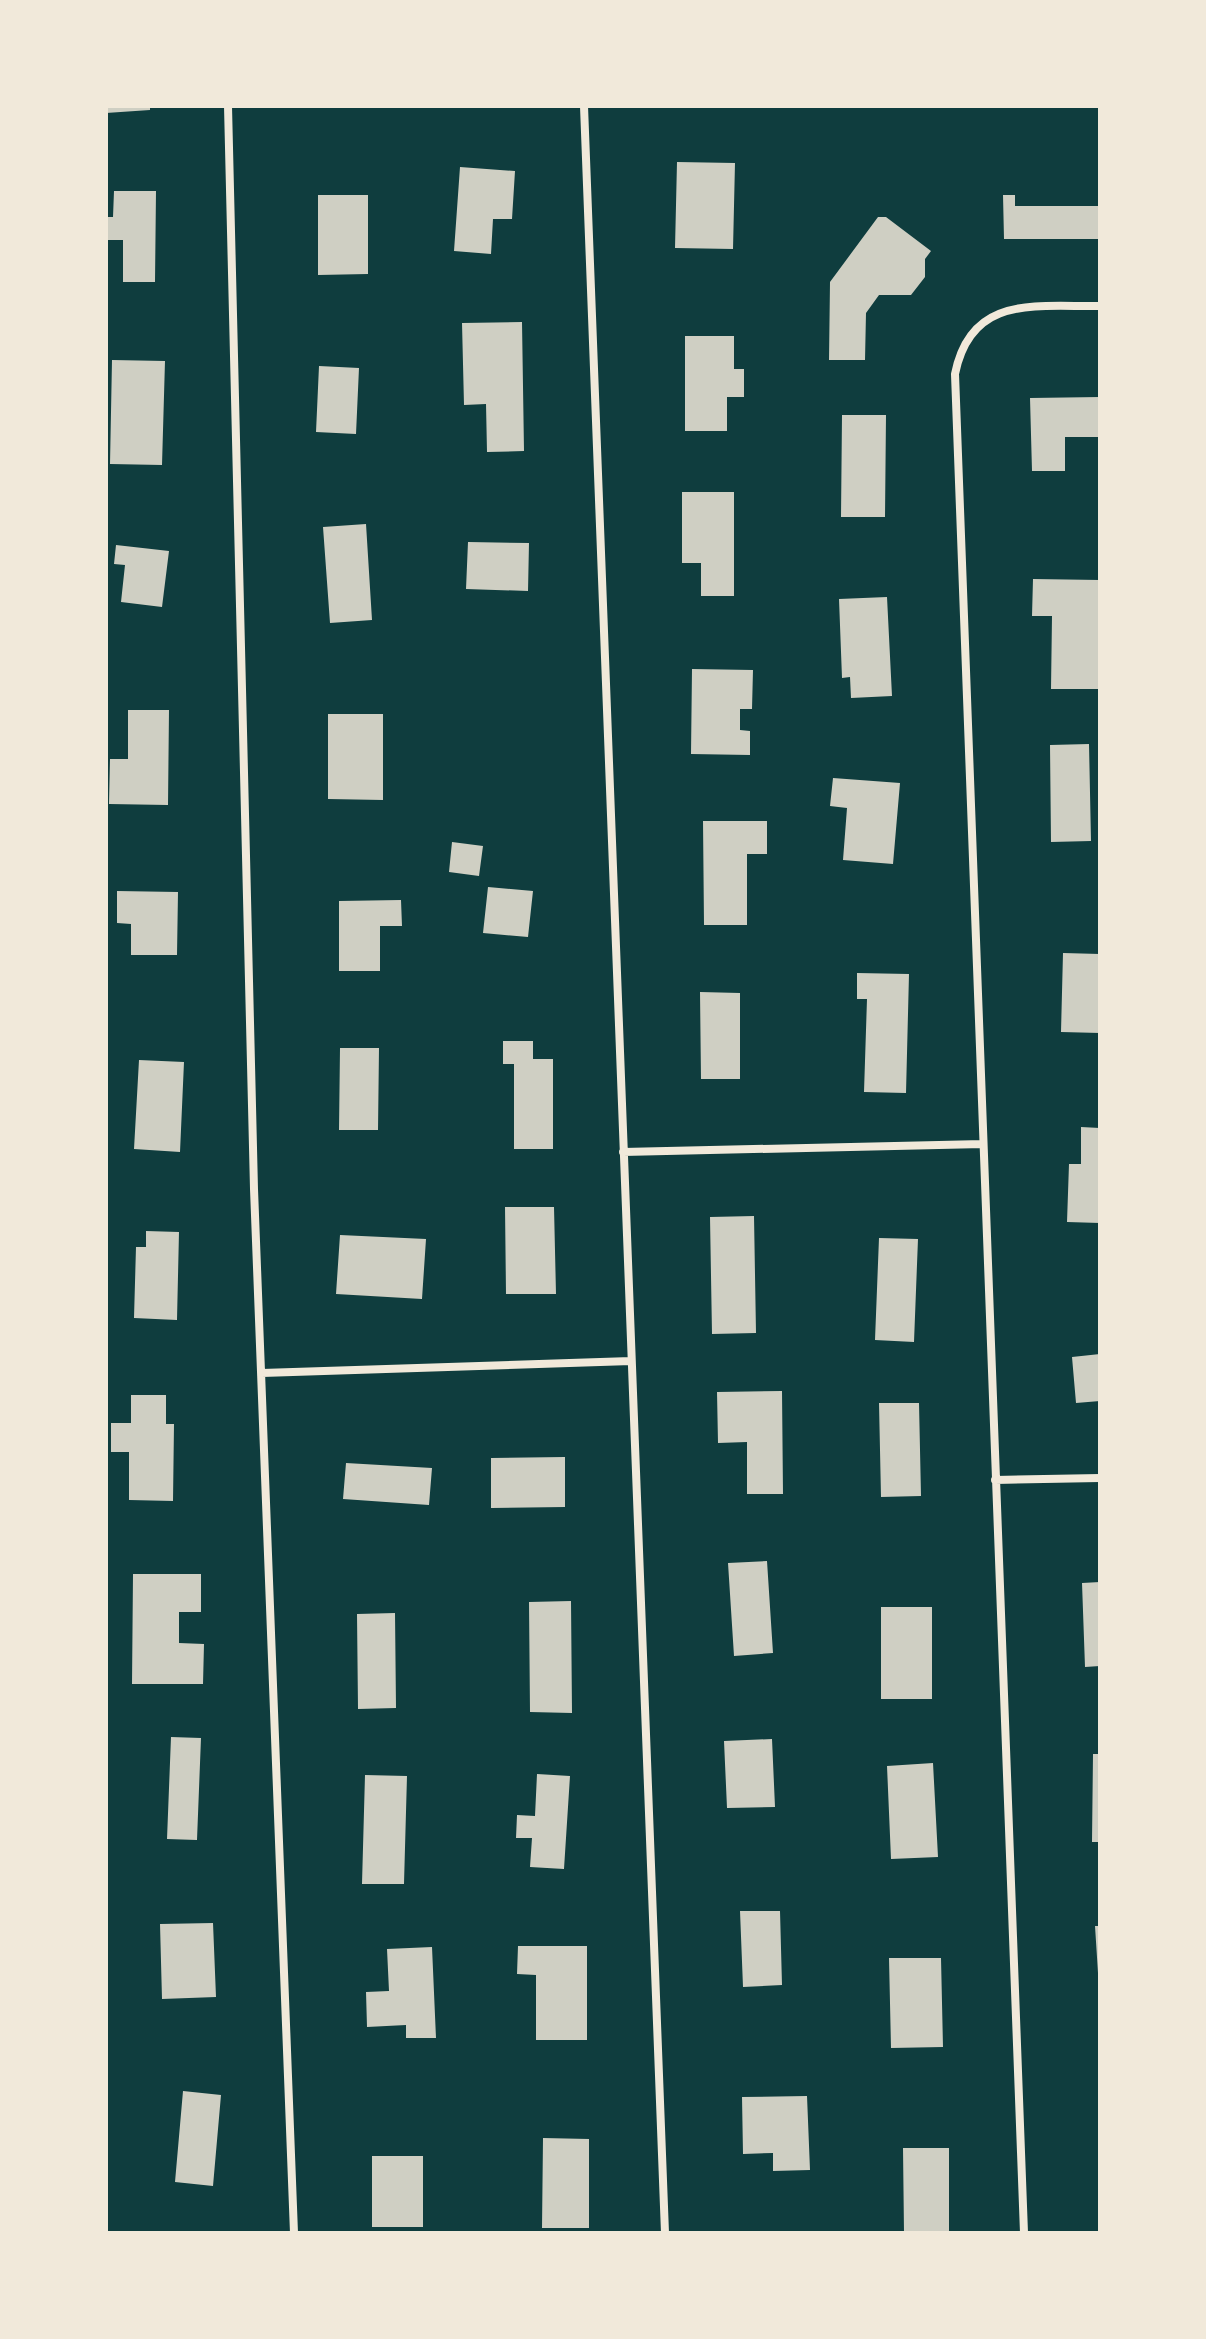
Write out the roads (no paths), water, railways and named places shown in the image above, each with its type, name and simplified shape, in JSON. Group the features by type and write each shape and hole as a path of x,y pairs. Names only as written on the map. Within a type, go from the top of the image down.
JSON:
{"street":[{"path":"228,106 254,1189 294,2233"},
{"path":"584,106 665,2233"},
{"path":"1024,2233 955,374 960,352 970,334 1000,311 1015,307 1100,306"},
{"path":"623,1152 983,1144"},
{"path":"262,1373 631,1361"},
{"path":"995,1480 1100,1478"}]}
